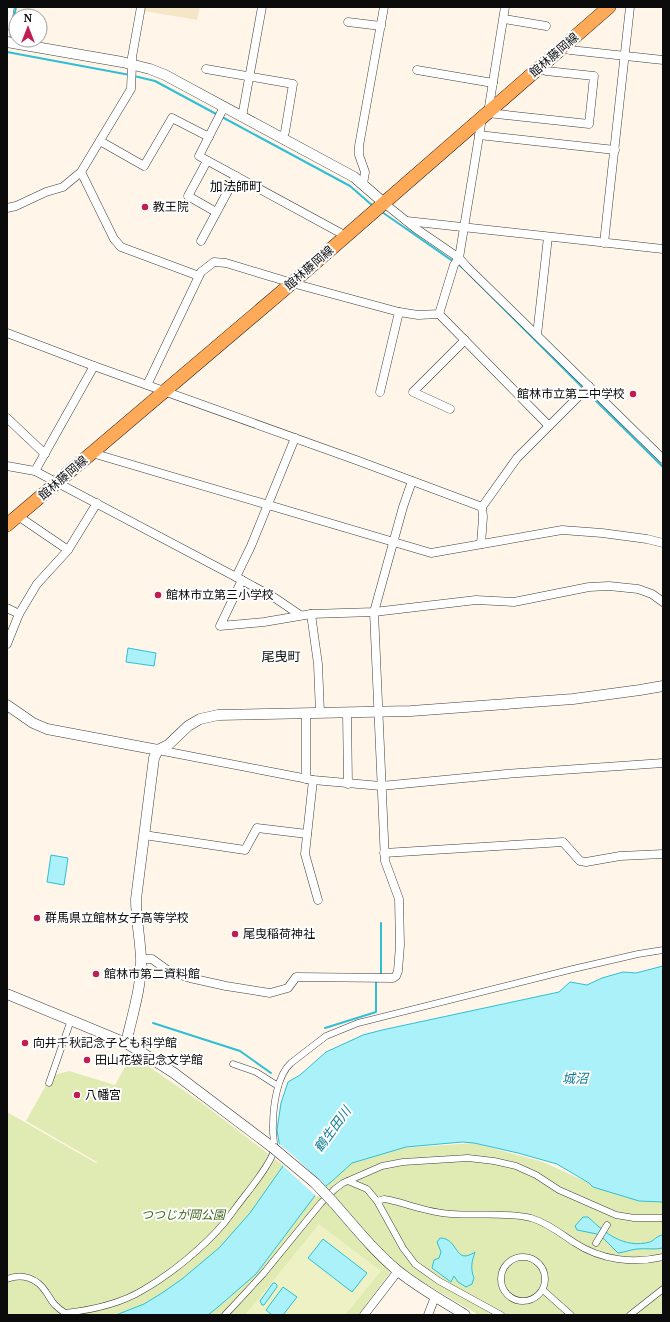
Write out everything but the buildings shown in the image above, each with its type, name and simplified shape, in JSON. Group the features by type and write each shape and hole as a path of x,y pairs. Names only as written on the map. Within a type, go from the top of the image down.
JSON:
{"main road":[{"name":"館林藤岡線","path":"7,525 292,283 609,7"}],"street":[{"path":"7,25 10,7"},
{"path":"7,208 16,206 46,192 63,187 81,172 131,88 132,56 141,7"},
{"path":"242,117 262,7"},
{"path":"363,184 365,172 359,155 359,146 384,7"},
{"path":"439,314 454,265 459,258 479,136 493,83 506,7"},
{"path":"604,243 630,7"},
{"path":"504,19 546,26"},
{"path":"348,22 381,26"},
{"path":"7,42 132,64 150,69 165,75 354,177 406,221 459,258 663,459"},
{"path":"562,48 663,60"},
{"path":"485,115 588,124 594,76 546,71 540,67"},
{"path":"206,69 294,84 285,132 282,138"},
{"path":"417,70 493,83"},
{"path":"224,107 199,156 346,236"},
{"path":"100,141 144,166 172,118 209,137"},
{"path":"479,136 615,150"},
{"path":"207,161 188,196 216,212"},
{"path":"81,172 114,239 121,247 199,276"},
{"path":"201,241 236,176"},
{"path":"406,221 663,249"},
{"path":"537,335 548,237"},
{"path":"148,385 201,272 214,262 223,262 292,283 399,312 418,315 439,314 549,426"},
{"path":"380,392 399,312"},
{"path":"7,333 482,507"},
{"path":"450,409 413,392 464,340"},
{"path":"35,471 94,366"},
{"path":"481,544 483,517 482,507 517,458 589,386"},
{"path":"7,418 45,454"},
{"path":"295,438 220,626 264,622 300,615 374,612 476,600 514,602 588,587 608,586 638,589 652,594 663,602"},
{"path":"92,453 431,552 562,530 602,533 647,539 663,543"},
{"path":"7,466 35,471 275,598 300,615"},
{"path":"141,959 152,959 170,972 190,978 226,986 270,993 288,988 296,977 393,978 396,976 398,971 400,945 399,899 385,861 384,852 374,612 412,481"},
{"path":"7,644 20,614 37,584 68,550 97,504"},
{"path":"18,516 68,550"},
{"path":"7,608 20,614"},
{"path":"311,614 318,664 320,713"},
{"path":"126,1044 140,977 141,959 136,914 136,899 154,758 158,750 168,745 188,726 200,719 218,715 419,710 573,699 663,686"},
{"path":"7,705 33,723 47,729 310,779 348,784 381,786 506,774 663,763"},
{"path":"347,712 348,784"},
{"path":"306,713 310,779 305,854 318,900"},
{"path":"144,835 245,850 257,828 307,834"},
{"path":"384,852 563,842 580,861 586,862 620,856 663,854"},
{"path":"7,1279 22,1276 35,1281 41,1285 55,1305 65,1313 107,1305 142,1290 159,1280 185,1260 215,1233 266,1166 274,1151 273,1125 278,1086 283,1073 286,1067 326,1036 346,1027 426,1005 573,969 638,954 663,950"},
{"path":"7,994 126,1044 174,1073 315,1183 368,1243 398,1271 435,1297 465,1315"},
{"path":"49,1083 71,1020"},
{"path":"233,1064 256,1072 278,1086"},
{"path":"225,1315 263,1274 321,1203 335,1189 348,1181 382,1166 403,1162 468,1158 494,1161 516,1166 536,1175 559,1190 616,1215 634,1218 663,1218"},
{"path":"348,1181 367,1189 377,1201 403,1248 415,1264 439,1281 501,1315"},
{"path":"377,1201 384,1199 390,1200 427,1210 451,1214 507,1215 530,1218 541,1221 584,1248 604,1256 629,1260 663,1257"},
{"path":"596,1243 607,1225"},
{"path":"519,1257 527,1257 534,1260 544,1270 546,1276 546,1284 543,1290 539,1296 533,1300 519,1302 512,1299 506,1294 502,1287 502,1272 506,1265 519,1257"},
{"path":"364,1315 398,1271"},
{"path":"630,1315 663,1289"},
{"path":"543,1290 571,1315"},
{"path":"428,1315 435,1297"}],"shaded area":[{"path":"146,7 200,7 197,20 144,11"}],"green space":[{"name":"つつじが岡公園","path":"130,1058 142,1062 202,1103 292,1172 331,1182 352,1163 403,1148 474,1143 543,1162 589,1183 663,1202 663,1315 479,1315 395,1266 358,1315 7,1315 7,1112 96,1163 78,1183 97,1162 26,1121 45,1087 47,1077 69,1071 115,1085"},
{"path":"319,1224 381,1271 345,1315 245,1315"}],"water":[{"path":"128,648 156,653 154,666 126,662"},
{"path":"51,855 68,858 64,885 47,882"},
{"name":"城沼","path":"663,966 663,1202 639,1201 593,1187 589,1183 557,1164 474,1143 462,1142 406,1147 352,1163 317,1193 256,1274 208,1315 116,1315 144,1304 182,1279 219,1248 250,1213 283,1166 277,1130 281,1103 288,1082 300,1075 326,1052 363,1035 382,1030 559,992 570,982 587,985 602,978 623,972 636,973"},
{"path":"583,1217 588,1217 608,1234 623,1241 641,1244 650,1242 663,1235 663,1248 637,1249 618,1253 597,1234 577,1230 575,1226"},
{"path":"440,1238 451,1242 463,1256 475,1252 472,1265 474,1278 472,1284 466,1287 458,1282 454,1276 451,1282 432,1268 434,1260 439,1258 441,1252 437,1242"},
{"path":"323,1239 367,1273 352,1292 308,1258"},
{"path":"273,1283 277,1285 277,1287 264,1305 262,1305 260,1301"},
{"path":"283,1287 297,1297 283,1315 272,1315 266,1310"}],"pier":[{"path":"278,1143 327,1188 317,1197 281,1164"}],"waterway":[{"path":"7,52 130,75"},
{"path":"134,76 155,81 218,115"},
{"path":"222,117 350,186 373,206"},
{"path":"382,212 454,262"},
{"path":"458,264 465,270"},
{"path":"468,273 584,389"},
{"path":"587,392 663,467"},
{"path":"379,976 381,973 381,923"},
{"path":"325,1028 376,1012 376,982 378,980"},
{"path":"153,1023 240,1051 271,1073"}],"place":[{"name":"教王院","path":"145,207"},
{"name":"館林市立第二中学校","path":"633,394"},
{"name":"館林市立第三小学校","path":"158,595"},
{"name":"群馬県立館林女子高等学校","path":"37,918"},
{"name":"尾曳稲荷神社","path":"235,934"},
{"name":"館林市第二資料館","path":"96,974"},
{"name":"向井千秋記念子ども科学館","path":"25,1043"},
{"name":"田山花袋記念文学館","path":"87,1060"},
{"name":"八幡宮","path":"77,1095"}],"district":[{"name":"加法師町","path":"236,186"},
{"name":"尾曳町","path":"281,656"}],"water label":[{"name":"鶴生田川","path":"332,1129"}]}
